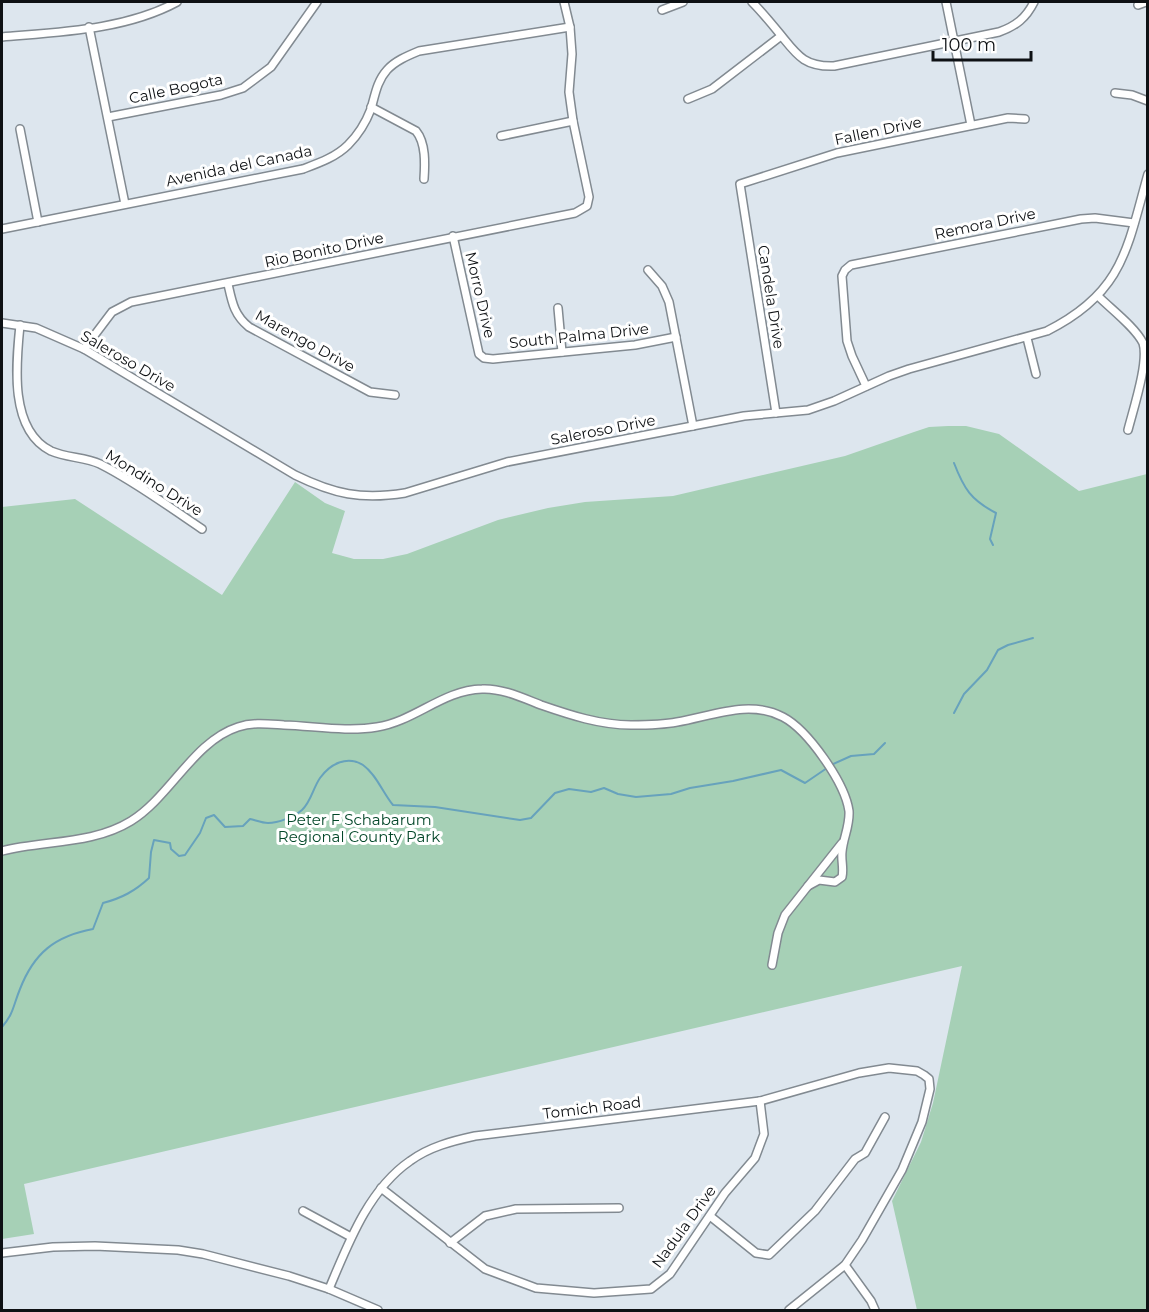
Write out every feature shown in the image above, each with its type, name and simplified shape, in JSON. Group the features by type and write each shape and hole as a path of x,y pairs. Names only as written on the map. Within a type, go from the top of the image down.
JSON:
{"street":[{"path":"2,37 133,20 157,13 177,2"},
{"name":"Calle Bogota","path":"108,117 221,95 243,88 258,79 271,67 317,2"},
{"path":"501,136 573,121 569,92 572,54 570,27 564,2"},
{"path":"662,10 683,2"},
{"path":"752,2 795,54 813,64 823,66 834,66 999,32 1012,27 1028,13 1034,2"},
{"path":"946,2 971,125"},
{"path":"1138,4 1146,2"},
{"path":"89,27 125,204"},
{"name":"Avenida del Canada","path":"2,229 303,169 331,158 348,145 360,131 371,107 378,83 387,70 402,58 418,51 570,27"},
{"path":"688,99 712,89 781,36"},
{"path":"1115,93 1132,95 1148,101"},
{"path":"371,107 416,131 419,135 426,162 424,179"},
{"name":"Fallen Drive","path":"740,184 837,153 1008,118 1024,119"},
{"name":"Rio Bonito Drive","path":"84,349 112,312 122,305 575,213 586,206 589,197 573,121"},
{"path":"20,129 38,222"},
{"name":"Saleroso Drive","path":"2,323 36,328 84,349 295,475 321,488 357,496 405,493 507,462 744,416 776,414 823,406 909,369 1047,331 1066,321 1098,296 1118,269 1131,240 1148,174"},
{"name":"Candela Drive","path":"740,184 776,414"},
{"name":"Remora Drive","path":"866,387 847,341 842,276 851,265 1081,219 1095,218 1134,223"},
{"name":"Morro Drive","path":"453,236 479,354 484,358"},
{"path":"648,270 662,286 669,303 693,426"},
{"name":"Marengo Drive","path":"228,284 233,308 239,319 249,327 370,392 395,395"},
{"path":"1098,296 1138,335 1145,347 1146,360 1128,430"},
{"path":"558,308 562,352"},
{"name":"Mondino Drive","path":"20,325 16,361 22,417 26,428 34,438 54,452 98,463 202,529"},
{"name":"South Palma Drive","path":"484,358 635,345 676,337"},
{"path":"1027,338 1036,374"},
{"path":"2,851 93,837 128,823 151,805 211,742 232,729 257,724 354,728 381,726 405,719 445,698 482,689 503,692 581,718 627,725 666,724 738,709 763,709 781,716 810,740 842,788 849,811 842,853 843,874 840,880 831,882 819,880 808,886"},
{"path":"772,965 778,933 783,921 845,838"},
{"name":"Tomich Road","path":"329,1289 351,1237 381,1188 410,1161 441,1144 475,1136 760,1101 859,1073 889,1068 917,1071 929,1079 930,1089 922,1122 903,1170 845,1265"},
{"name":"Nadula Drive","path":"381,1188 485,1269 536,1288 594,1293 651,1289 670,1274 724,1193 755,1158 764,1134 760,1101"},
{"path":"710,1216 756,1253 769,1255 815,1211 855,1159 865,1153 885,1117"},
{"path":"450,1243 485,1216 506,1211 619,1208"},
{"path":"303,1211 351,1237"},
{"path":"2,1253 53,1247 95,1246 178,1250 203,1254 289,1276 329,1289 378,1311"},
{"path":"789,1311 845,1265 871,1301 875,1311"}],"green space":[{"name":"Peter F Schabarum Regional County Park","path":"966,426 999,434 1079,491 1147,474 1147,1310 917,1310 892,1201 921,1142 933,1103 962,966 24,1184 34,1234 2,1239 2,507 75,499 222,595 295,482 325,503 345,511 332,553 354,559 383,559 407,554 498,520 548,508 585,502 673,496 845,456 929,427"}],"waterway":[{"path":"954,463 969,493 996,513 990,539 993,545"},
{"path":"954,713 964,694 987,670 998,650 1033,638"},
{"path":"831,765 851,756 874,754 885,743"},
{"path":"2,1027 11,1013 26,976 39,956 68,936 93,929 103,903 128,894 149,878 154,840 170,843 171,849 179,856 185,855 200,833 206,818 214,815 225,827 243,826 250,819 268,823 286,819 302,810 320,778 339,762 351,761 363,765 372,773 393,805 435,807 520,820 531,818 555,793 569,789 591,792 604,788 618,794 636,797 671,794 690,788 781,770 805,783 827,768"}]}
